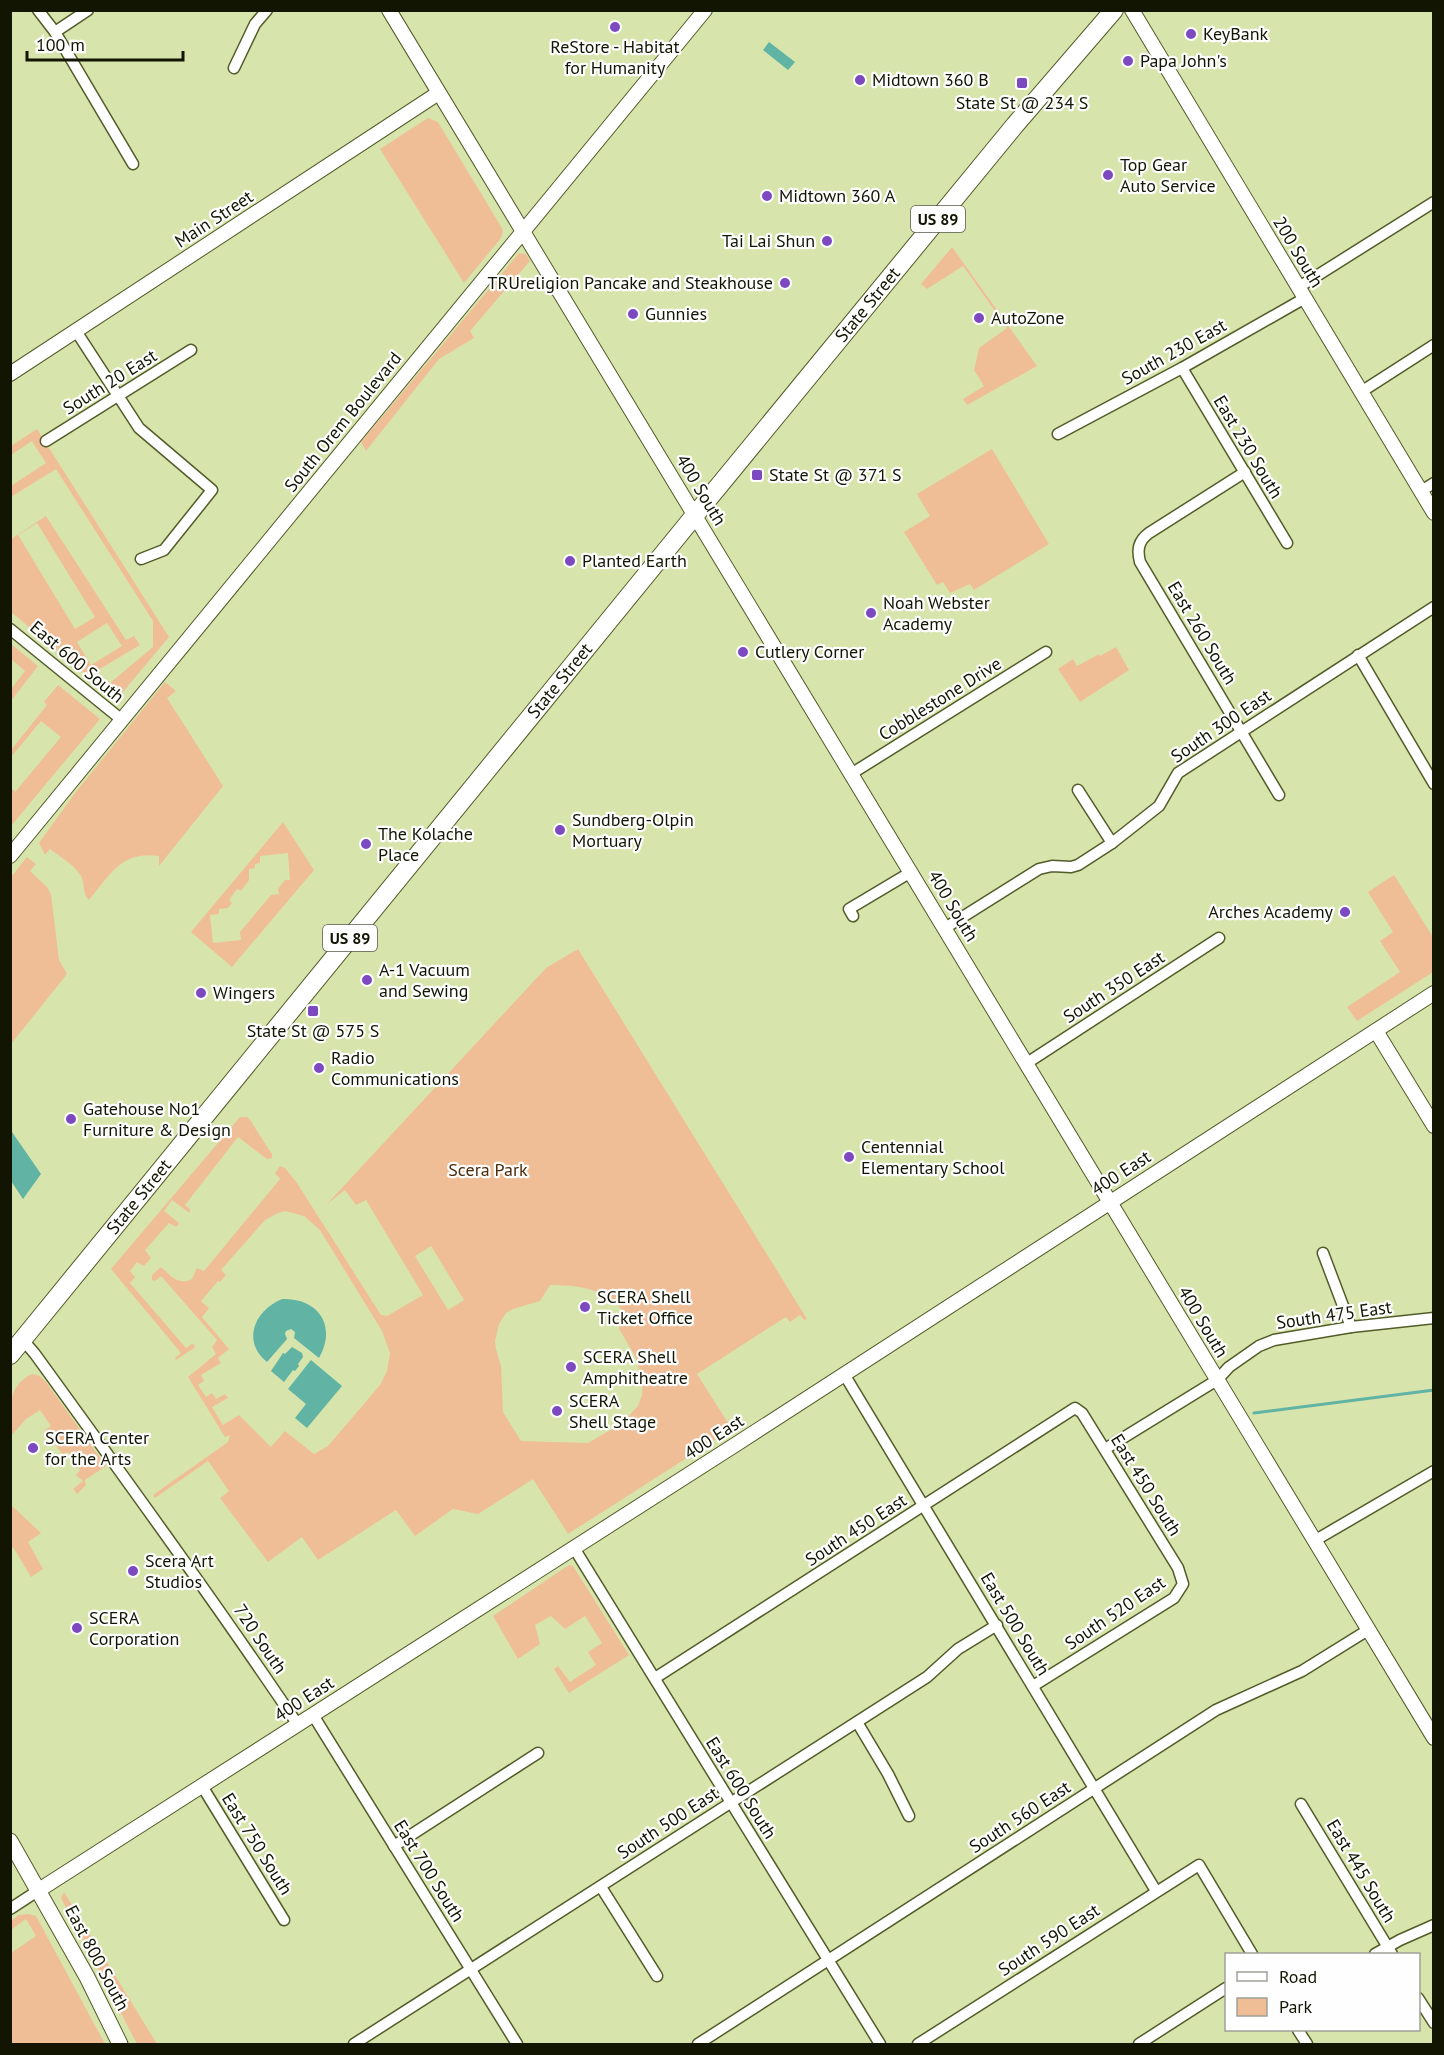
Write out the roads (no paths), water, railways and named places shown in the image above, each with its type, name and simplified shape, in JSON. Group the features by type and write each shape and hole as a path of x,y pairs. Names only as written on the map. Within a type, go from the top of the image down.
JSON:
{"main road":[{"name":"State Street","path":"10,1355 1015,125 1114,10"},
{"name":"East 800 South","path":"10,1841 87,1977 120,2044"}],"street":[{"path":"38,10 55,32 133,164"},
{"path":"55,32 88,10"},
{"path":"234,68 255,24 267,10"},
{"name":"400 South","path":"389,10 437,94 523,231 1434,1738"},
{"name":"South Orem Boulevard","path":"10,856 705,10"},
{"name":"200 South","path":"1132,10 1434,513"},
{"name":"Main Street","path":"10,374 437,94"},
{"name":"South 230 East","path":"1058,434 1182,368 1302,292 1434,202"},
{"path":"76,331 139,428 212,490 164,550 141,559"},
{"path":"1361,392 1434,345"},
{"name":"South 20 East","path":"46,441 191,350"},
{"name":"East 230 South","path":"1182,368 1287,543"},
{"name":"East 260 South","path":"1245,472 1149,533 1142,539 1138,548 1140,562 1279,795"},
{"path":"1421,491 1434,483"},
{"name":"South 300 East","path":"945,928 1039,869 1078,865 1112,843 1159,806 1179,773 1434,607"},
{"name":"East 600 South","path":"10,629 122,720"},
{"name":"Cobblestone Drive","path":"851,774 1046,652"},
{"path":"1358,655 1434,784"},
{"path":"1078,790 1112,843"},
{"path":"853,916 849,909 911,872"},
{"name":"South 350 East","path":"1027,1063 1219,938"},
{"name":"400 East","path":"10,1908 1434,993"},
{"path":"1376,1031 1434,1126"},
{"path":"1323,1253 1351,1327"},
{"name":"South 475 East","path":"1105,1449 1217,1380 1229,1366 1259,1346 1274,1340 1351,1327 1434,1318"},
{"name":"720 South","path":"23,1340 155,1519 298,1725"},
{"name":"East 500 South","path":"844,1374 1156,1891"},
{"name":"South 450 East","path":"655,1678 1075,1408"},
{"name":"East 450 South","path":"1075,1408 1082,1413 1105,1449 1178,1568 1183,1584"},
{"path":"1314,1541 1434,1471"},
{"name":"East 600 South","path":"573,1548 880,2044"},
{"name":"South 520 East","path":"1033,1686 1174,1598 1183,1584"},
{"name":"South 500 East","path":"354,2044 927,1677 958,1649 997,1625"},
{"name":"South 560 East","path":"698,2044 1216,1710 1302,1671 1368,1630"},
{"name":"East 700 South","path":"313,1715 517,2044"},
{"path":"857,1722 888,1774 909,1816"},
{"path":"394,1846 538,1753"},
{"name":"East 750 South","path":"202,1786 284,1920"},
{"name":"East 445 South","path":"1301,1804 1390,1951"},
{"name":"South 590 East","path":"918,2044 1199,1865 1251,1953"},
{"path":"601,1887 657,1976"},
{"path":"1390,1951 1434,1925"},
{"path":"1139,2044 1225,1989"},
{"path":"1420,2000 1434,2023"},
{"path":"1299,2031 1307,2044"}],"water":[{"path":"769,42 795,62 788,70 763,50"},
{"path":"10,1129 41,1174 23,1199 11,1181"},
{"path":"282,1299 306,1303 321,1316 326,1335 319,1358 294,1338 295,1332 291,1329 286,1331 287,1339 267,1362 259,1354 253,1336 255,1327 265,1311"},
{"path":"292,1347 302,1353 303,1357 299,1366 284,1382 271,1371 283,1353 285,1354"},
{"path":"311,1360 342,1386 307,1428 295,1418 306,1404 288,1389"}],"waterway":[{"path":"1254,1413 1434,1390"}],"place":[{"name":"ReStore - Habitat for Humanity","path":"615,27"},
{"name":"KeyBank","path":"1191,34"},
{"name":"Papa John's","path":"1128,61"},
{"name":"Midtown 360 B","path":"860,80"},
{"name":"State St @ 234 S","path":"1022,83"},
{"name":"Top Gear Auto Service","path":"1108,175"},
{"name":"Midtown 360 A","path":"767,196"},
{"name":"Tai Lai Shun","path":"827,241"},
{"name":"TRUreligion Pancake and Steakhouse","path":"785,283"},
{"name":"Gunnies","path":"633,314"},
{"name":"AutoZone","path":"979,318"},
{"name":"State St @ 371 S","path":"757,475"},
{"name":"Planted Earth","path":"570,561"},
{"name":"Noah Webster Academy","path":"871,613"},
{"name":"Cutlery Corner","path":"743,652"},
{"name":"Sundberg-Olpin Mortuary","path":"560,830"},
{"name":"The Kolache Place","path":"366,844"},
{"name":"Arches Academy","path":"1345,912"},
{"name":"A-1 Vacuum and Sewing","path":"367,980"},
{"name":"Wingers","path":"201,993"},
{"name":"State St @ 575 S","path":"313,1011"},
{"name":"Radio Communications","path":"319,1068"},
{"name":"Gatehouse No1 Furniture & Design","path":"71,1119"},
{"name":"Centennial Elementary School","path":"849,1157"},
{"name":"SCERA Shell Ticket Office","path":"585,1307"},
{"name":"SCERA Shell Amphitheatre","path":"571,1367"},
{"name":"SCERA Shell Stage","path":"557,1411"},
{"name":"SCERA Center for the Arts","path":"33,1448"},
{"name":"Scera Art Studios","path":"133,1571"},
{"name":"SCERA Corporation","path":"77,1628"}],"park label":[{"name":"Scera Park","path":"488,1170"}]}
